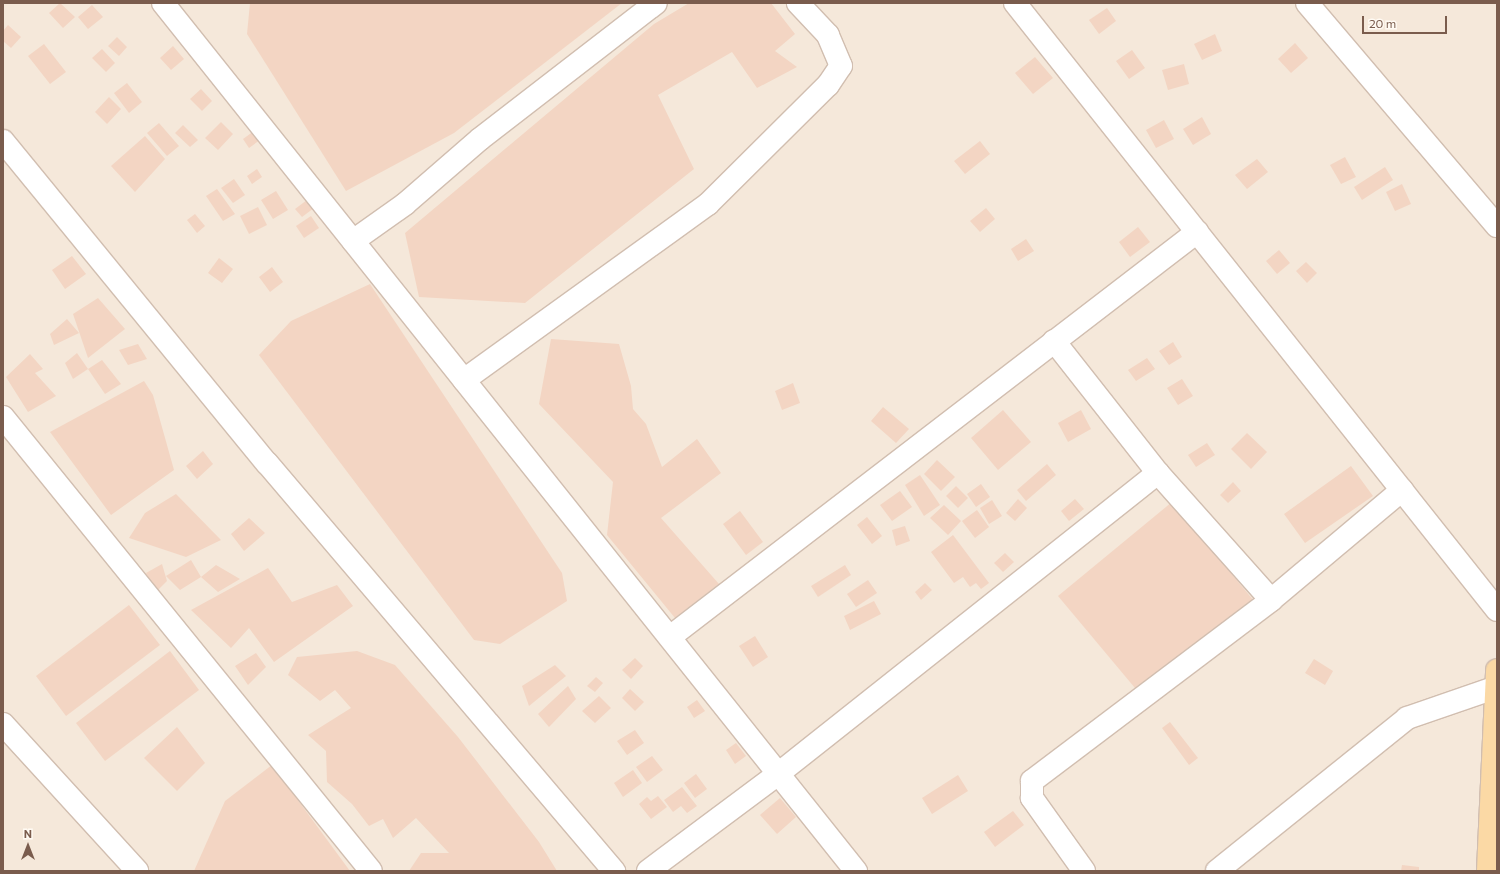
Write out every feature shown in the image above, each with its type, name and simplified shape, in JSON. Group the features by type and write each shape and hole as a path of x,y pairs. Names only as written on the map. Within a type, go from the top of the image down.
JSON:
{"main road":[{"path":"1488,871 1497,681"}],"street":[{"path":"162,3 856,871"},
{"path":"353,241 405,204 480,139 656,3"},
{"path":"464,380 708,204 828,85 842,66 828,35 798,3"},
{"path":"1015,3 1497,610"},
{"path":"1306,3 1497,226"},
{"path":"3,141 267,463 614,871"},
{"path":"670,637 1197,232"},
{"path":"1054,342 1158,473 1272,600"},
{"path":"3,417 371,871"},
{"path":"648,871 778,774 1158,473"},
{"path":"1084,871 1032,798 1032,782 1272,600 1402,490"},
{"path":"1217,871 1407,718 1497,681"},
{"path":"3,724 137,871"}],"shaded area":[{"path":"3,3 1497,3 1497,871 3,871"}],"building":[{"path":"60,3 75,17 63,28 49,13"},
{"path":"250,3 622,3 454,133 346,191 247,34"},
{"path":"689,3 771,3 795,34 775,51 797,67 757,88 732,52 658,95 694,169 525,303 419,297 405,233 654,24"},
{"path":"92,5 103,17 88,29 78,17"},
{"path":"1107,8 1116,21 1099,34 1089,20"},
{"path":"8,25 21,37 11,48 3,41 3,31"},
{"path":"1215,34 1222,51 1202,60 1194,44"},
{"path":"117,37 127,47 119,56 108,46"},
{"path":"1295,43 1308,58 1291,73 1278,59"},
{"path":"44,44 66,72 50,84 28,56"},
{"path":"173,46 184,59 171,70 160,58"},
{"path":"102,49 115,63 106,72 92,58"},
{"path":"1132,50 1145,68 1129,79 1116,61"},
{"path":"1035,57 1053,78 1033,94 1015,73"},
{"path":"1184,64 1189,84 1168,90 1162,70"},
{"path":"127,83 142,102 129,113 114,93"},
{"path":"201,89 212,101 202,111 190,99"},
{"path":"109,97 121,109 107,124 95,112"},
{"path":"1202,117 1211,134 1193,145 1183,129"},
{"path":"1164,120 1174,139 1156,148 1146,130"},
{"path":"221,122 233,134 218,150 205,138"},
{"path":"159,123 179,146 167,156 147,133"},
{"path":"183,125 198,140 190,147 175,133"},
{"path":"254,131 260,140 249,148 243,139"},
{"path":"145,136 165,159 135,192 111,166"},
{"path":"980,141 990,154 965,174 954,161"},
{"path":"1345,157 1356,177 1341,184 1330,165"},
{"path":"1257,159 1268,172 1247,189 1235,175"},
{"path":"1385,167 1393,180 1362,200 1354,187"},
{"path":"257,169 262,177 252,184 247,176"},
{"path":"234,179 245,195 233,203 221,188"},
{"path":"1402,184 1411,204 1395,211 1386,192"},
{"path":"217,189 235,214 223,221 206,196"},
{"path":"276,191 288,210 273,219 261,200"},
{"path":"307,200 314,208 302,217 295,209"},
{"path":"258,207 267,225 249,234 240,216"},
{"path":"986,208 995,219 980,232 970,221"},
{"path":"195,214 205,226 197,233 187,220"},
{"path":"311,216 319,228 304,238 296,226"},
{"path":"1138,227 1150,242 1130,257 1119,242"},
{"path":"1026,239 1034,251 1018,261 1011,249"},
{"path":"1279,250 1290,263 1277,274 1266,261"},
{"path":"72,256 86,274 65,289 52,270"},
{"path":"219,258 233,269 222,283 208,273"},
{"path":"1306,262 1317,273 1307,283 1296,271"},
{"path":"272,267 283,282 270,292 259,277"},
{"path":"370,284 562,573 567,601 500,644 474,640 259,355 291,321"},
{"path":"98,298 125,329 88,358 73,314"},
{"path":"67,319 79,333 54,345 50,334"},
{"path":"551,339 619,344 631,386 633,409 646,424 662,467 697,439 721,473 661,518 719,584 675,618 607,535 613,482 539,404"},
{"path":"1173,342 1182,357 1169,365 1159,351"},
{"path":"138,344 147,359 128,365 119,350"},
{"path":"77,353 88,369 73,379 65,363"},
{"path":"30,354 43,369 35,373 56,396 28,412 6,377"},
{"path":"1147,358 1155,369 1136,381 1128,370"},
{"path":"102,360 121,384 105,394 88,369"},
{"path":"1182,379 1193,396 1178,405 1167,388"},
{"path":"144,381 153,395 174,470 111,515 50,432"},
{"path":"793,383 800,403 782,410 775,391"},
{"path":"883,407 909,429 896,443 871,421"},
{"path":"1003,410 1031,442 998,470 971,438"},
{"path":"1081,410 1091,429 1068,442 1058,423"},
{"path":"1247,433 1267,452 1251,469 1231,449"},
{"path":"1207,443 1215,455 1196,467 1188,455"},
{"path":"203,451 213,464 197,479 186,466"},
{"path":"937,460 955,477 941,491 924,474"},
{"path":"1047,464 1056,475 1026,501 1017,490"},
{"path":"1351,466 1373,496 1305,543 1284,514"},
{"path":"920,475 940,505 924,516 905,485"},
{"path":"1233,482 1241,491 1228,503 1220,495"},
{"path":"981,484 990,497 976,507 967,494"},
{"path":"956,486 968,498 958,508 946,496"},
{"path":"900,491 912,507 892,521 880,505"},
{"path":"176,494 221,540 186,557 129,538 145,513"},
{"path":"1018,499 1027,508 1015,521 1006,513"},
{"path":"1075,499 1084,509 1069,521 1061,511"},
{"path":"992,500 1002,516 989,524 980,508"},
{"path":"1172,502 1254,601 1140,694 1058,596"},
{"path":"944,505 961,521 948,535 930,518"},
{"path":"977,510 989,527 975,538 962,521"},
{"path":"740,511 763,542 746,555 723,524"},
{"path":"867,517 882,536 872,544 857,525"},
{"path":"249,518 265,533 244,551 231,534"},
{"path":"905,526 910,541 896,546 892,530"},
{"path":"953,535 989,583 981,589 976,583 970,587 963,577 954,583 931,552"},
{"path":"1005,553 1014,562 1003,572 994,563"},
{"path":"191,560 201,577 180,590 166,576"},
{"path":"162,564 167,581 156,592 146,573"},
{"path":"216,565 240,579 218,592 201,577"},
{"path":"845,565 851,575 818,597 811,586"},
{"path":"268,568 292,602 337,585 353,606 274,662 249,628 231,648 191,610"},
{"path":"868,580 877,593 856,607 847,594"},
{"path":"925,583 932,590 921,600 915,592"},
{"path":"874,601 881,614 850,630 844,616"},
{"path":"129,605 160,645 66,716 36,676"},
{"path":"755,636 768,657 753,667 739,646"},
{"path":"170,651 199,690 105,761 76,723"},
{"path":"357,651 395,665 458,737 539,842 557,871 409,871 421,853 449,853 416,818 393,838 383,819 369,826 352,804 327,782 326,751 308,735 351,708 335,690 320,701 288,675 297,657"},
{"path":"256,653 266,667 248,685 235,666"},
{"path":"635,658 643,666 631,679 622,670"},
{"path":"1314,659 1333,671 1325,685 1305,673"},
{"path":"555,665 566,676 529,706 522,686"},
{"path":"596,677 603,683 595,692 587,686"},
{"path":"568,686 576,699 549,727 538,714"},
{"path":"630,689 644,702 635,711 622,698"},
{"path":"599,696 611,708 595,723 582,711"},
{"path":"697,700 705,711 694,718 687,707"},
{"path":"1170,722 1198,758 1189,765 1162,728"},
{"path":"177,727 205,763 177,791 144,758"},
{"path":"635,730 644,743 627,755 617,741"},
{"path":"736,743 746,756 735,764 726,750"},
{"path":"652,756 663,770 647,782 636,767"},
{"path":"272,765 350,871 194,871 225,801"},
{"path":"633,770 642,783 623,797 614,783"},
{"path":"696,774 707,789 695,798 684,783"},
{"path":"958,775 968,791 932,814 922,798"},
{"path":"682,787 697,806 687,813 681,806 673,812 664,800"},
{"path":"658,796 667,807 651,819 639,804 647,797 651,801"},
{"path":"780,798 796,817 777,834 760,815"},
{"path":"1013,811 1024,825 995,847 984,832"},
{"path":"1402,865 1419,867 1419,871 1401,871"}]}
